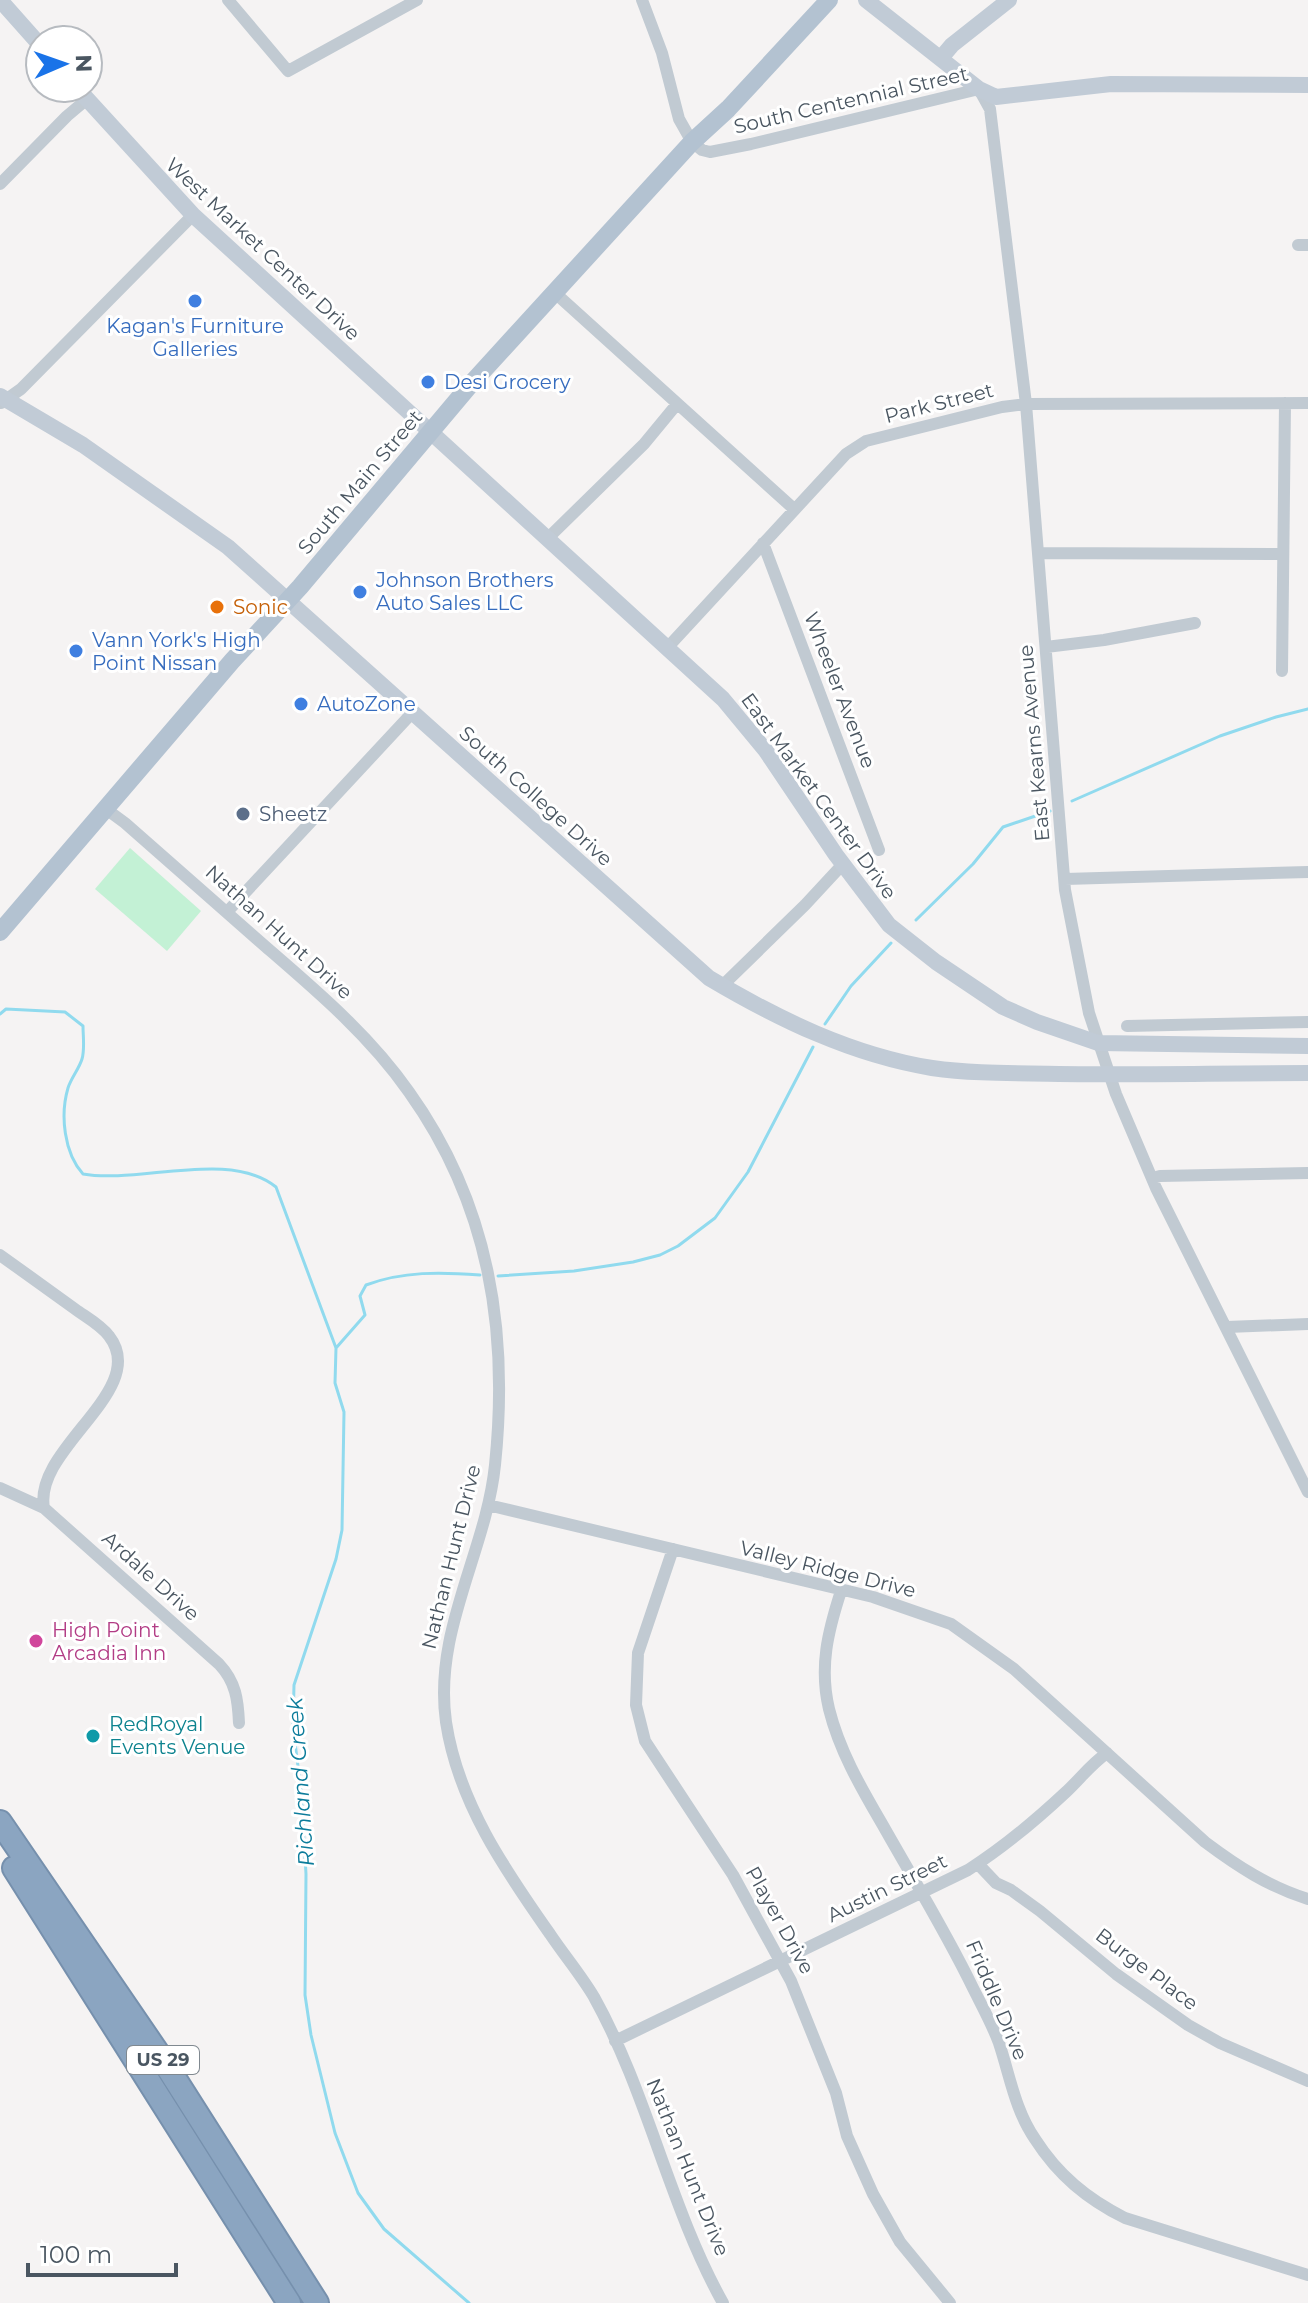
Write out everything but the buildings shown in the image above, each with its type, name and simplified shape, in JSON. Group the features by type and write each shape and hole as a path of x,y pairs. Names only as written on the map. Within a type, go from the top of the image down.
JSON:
{"highway":[{"name":"US 29","path":"0,1822 166,2065 317,2303"},
{"name":"US 29","path":"0,1848 289,2303"}],"main road":[{"path":"0,0 24,27"},
{"name":"South Main Street","path":"0,932 429,432 692,142 728,109 829,0"},
{"path":"866,0 979,89"},
{"path":"941,58 952,45 1009,0"},
{"name":"South Centennial Street","path":"979,89 996,97 1111,84 1308,85"},
{"name":"West Market Center Drive","path":"91,104 193,215 429,432"},
{"name":"South College Drive","path":"2,400 83,445 228,547 686,958 722,986 779,1018 849,1046 931,1067 986,1073 1308,1073"},
{"name":"East Market Center Drive","path":"429,432 723,699 757,741 889,925 936,962 1003,1007 1098,1043 1308,1046"}],"street":[{"path":"228,0 288,71 417,0"},
{"path":"642,0 662,53 679,119 692,142"},
{"name":"South Centennial Street","path":"692,142 710,152 979,89"},
{"name":"East Kearns Avenue","path":"979,89 990,109 1026,404 1065,879 1089,1013 1109,1075 1153,1178 1308,1492"},
{"path":"0,184 75,104"},
{"path":"2,400 21,389 193,215"},
{"path":"554,292 794,509"},
{"path":"1282,671 1285,403"},
{"name":"Park Street","path":"668,647 794,509 858,445 1002,407 1026,404 1308,403"},
{"path":"547,539 644,444 677,404"},
{"name":"Wheeler Avenue","path":"763,543 879,850"},
{"path":"1038,553 1283,554"},
{"path":"1046,647 1195,623"},
{"path":"227,912 413,712"},
{"name":"Nathan Hunt Drive","path":"106,809 350,1023 395,1073 434,1130 465,1194 484,1251 496,1332 499,1425 488,1505 455,1614 446,1658 444,1699 451,1748 460,1779 494,1850 593,1995 723,2303"},
{"path":"722,986 843,864"},
{"path":"1065,879 1308,872"},
{"path":"1127,1026 1308,1022"},
{"path":"1153,1178 1308,1173"},
{"path":"0,1255 104,1329 117,1349 119,1360 115,1382 52,1468 42,1494 44,1508"},
{"path":"1227,1327 1308,1324"},
{"name":"Ardale Drive","path":"0,1488 44,1508 226,1671 237,1694 239,1723"},
{"name":"Valley Ridge Drive","path":"488,1505 900,1605 951,1624 1014,1669 1205,1842 1236,1866 1308,1899"},
{"name":"Player Drive","path":"673,1549 638,1653 636,1691 645,1741 733,1875 791,1981 836,2093 847,2136 873,2194 900,2242 950,2303"},
{"name":"Friddle Drive","path":"841,1591 827,1634 824,1659 829,1706 853,1772 951,1942 998,2042 1013,2095 1026,2124 1051,2162 1067,2179 1125,2218 1308,2275"},
{"name":"Austin Street","path":"615,2041 978,1864 1018,1837 1095,1761 1107,1753"},
{"name":"Burge Place","path":"978,1864 996,1883 1040,1911 1116,1974 1188,2025 1220,2043 1308,2081"}],"green space":[{"path":"130,848 201,911 167,951 95,889"}],"waterway":[{"path":"1072,801 1220,736 1308,709"},
{"path":"916,920 973,864 1003,827 1050,811"},
{"path":"825,1024 851,986 891,943"},
{"name":"Richland Creek","path":"0,1014 6,1009 65,1012 83,1026 83,1055 68,1088 64,1110 68,1145 83,1174 105,1176 234,1170 257,1176 276,1187 336,1348 335,1383 344,1412 342,1530 336,1559 294,1685 293,1727 301,1790 306,1874 305,1995 311,2035 335,2133 358,2193 384,2229 469,2303"},
{"path":"498,1276 574,1271 633,1262 660,1255 678,1246 715,1218 748,1172 813,1047"},
{"path":"336,1348 365,1315 360,1296 366,1285 394,1277 422,1274 480,1275"}],"place":[{"name":"Kagan's Furniture Galleries","path":"195,301"},
{"name":"Desi Grocery","path":"428,382"},
{"name":"Johnson Brothers Auto Sales LLC","path":"360,592"},
{"name":"Sonic","path":"217,607"},
{"name":"Vann York's High Point Nissan","path":"76,651"},
{"name":"AutoZone","path":"301,704"},
{"name":"Sheetz","path":"243,814"},
{"name":"High Point Arcadia Inn","path":"36,1641"},
{"name":"RedRoyal Events Venue","path":"93,1736"}]}
